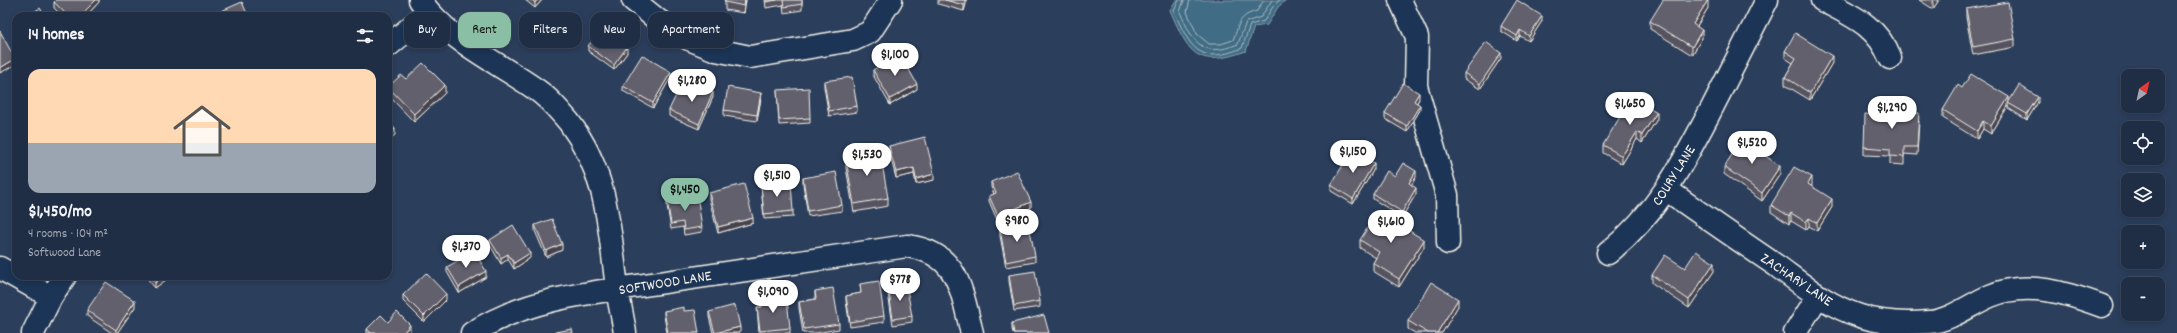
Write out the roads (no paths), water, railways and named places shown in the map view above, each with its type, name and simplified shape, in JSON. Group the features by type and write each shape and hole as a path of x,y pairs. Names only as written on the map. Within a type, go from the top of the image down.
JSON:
{"street":[{"path":"633,0 659,21 689,38 716,50 750,56 853,40 870,32 891,0"},
{"path":"1400,0 1417,37 1416,86 1447,195 1448,244"},
{"name":"COURY LANE","path":"1608,254 1625,239 1648,214 1679,172 1767,0"},
{"path":"1822,0 1863,22 1878,34 1890,58"},
{"path":"392,42 425,6 459,41 545,96 562,114 578,135 592,158 600,180 609,215 625,333"},
{"name":"ZACHARY LANE","path":"1667,190 1827,302 1860,316 1893,323 1931,322 1955,313 1991,295 2017,290 2046,289 2072,295 2102,306"},
{"name":"SOFTWOOD LANE","path":"472,333 491,321 514,311 584,294 907,246 920,248 935,254 951,268 959,280 972,333"},
{"path":"0,268 12,275"},
{"path":"21,280 51,297"},
{"path":"32,333 51,297 63,280"},
{"path":"1795,333 1818,296"}],"water":[{"path":"1176,0 1286,0 1278,7 1267,25 1254,27 1246,51 1229,56 1205,58 1196,54 1183,38 1170,10"}]}
